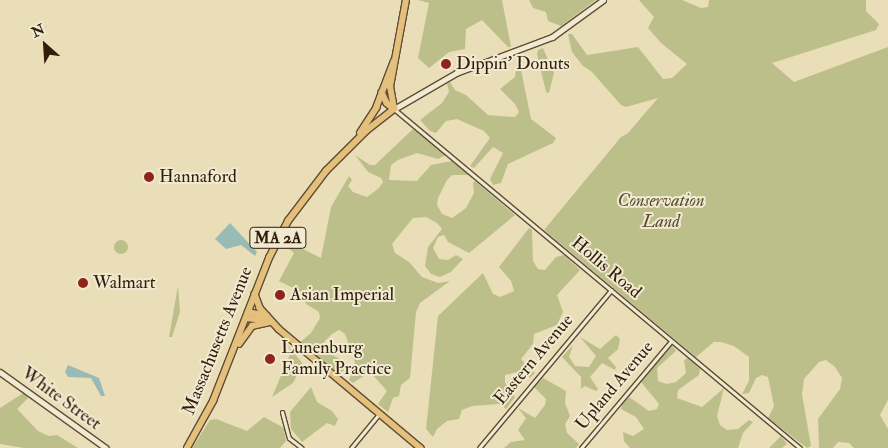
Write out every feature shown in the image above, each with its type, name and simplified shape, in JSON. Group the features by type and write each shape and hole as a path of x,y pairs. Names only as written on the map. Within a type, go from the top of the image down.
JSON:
{"main road":[{"path":"394,108 389,94 406,0"},
{"name":"Massachusetts Avenue","path":"187,448 209,409 273,247 293,212 352,144 394,108 456,73 552,37 603,0"},
{"path":"352,144 376,108 395,59"},
{"path":"382,92 386,103 394,108"},
{"path":"255,294 269,319 421,448"},
{"path":"247,315 269,319"},
{"path":"232,354 252,326 269,319"}],"street":[{"name":"Hollis Road","path":"394,108 800,448"},
{"name":"Eastern Avenue","path":"479,448 611,290"},
{"name":"Upland Avenue","path":"581,448 671,341"},
{"name":"White Street","path":"0,372 106,448"},
{"path":"282,412 289,438 302,448"},
{"path":"351,448 380,412"}],"green space":[{"path":"418,0 502,0 511,47 508,47 482,20 466,29 465,49 449,52 429,68 418,58 429,3"},
{"path":"529,0 596,0 561,26 548,21 546,12 533,8"},
{"name":"Conservation Land","path":"639,0 682,0 701,8 708,7 709,0 866,0 866,11 879,24 876,30 772,63 794,82 888,47 888,400 880,415 888,429 888,448 854,448 849,443 838,442 833,448 819,448 818,419 840,389 842,378 835,367 826,360 819,362 804,379 802,394 811,446 807,448 768,418 774,406 768,377 762,375 756,378 749,393 742,394 749,381 749,357 734,346 714,342 696,357 544,230 621,137 628,133 658,98 626,107 621,105 572,52 568,34 572,34 587,55 638,47 663,79 672,78 687,64 661,43 648,28 654,17"},
{"path":"543,48 554,73 549,93 546,92 537,54 538,50"},
{"path":"518,55 531,119 556,138 553,143 508,164 501,183 493,185 490,179 503,153 493,147 474,168 470,166 490,138 484,131 457,119 446,121 436,133 430,131 420,120 442,103 449,92 447,84 450,82 455,90 466,95 488,115 515,117 519,112 515,104 500,89 515,77"},
{"path":"413,129 446,155 438,159 417,153 398,160 391,165 389,180 417,181 431,165 452,161 469,175 452,175 447,180 438,198 437,205 442,214 452,218 466,208 474,193 473,183 475,181 515,215 469,253 448,242 444,235 438,237 433,248 439,259 448,260 456,255 463,259 451,272 440,277 431,274 425,266 428,247 442,229 437,223 426,217 413,218 392,244 395,253 409,262 422,277 438,283 450,281 420,303 416,312 410,378 401,385 399,396 393,398 388,412 378,404 387,391 370,372 353,383 349,380 355,363 345,334 339,330 332,334 324,342 322,350 344,361 346,367 340,375 299,343 311,333 320,318 319,312 306,304 301,292 279,281 294,253 287,247 287,241 321,258 331,207 349,176 352,180 348,186 353,192 367,197 379,188 383,182 381,178 368,172 355,155 370,165 375,165"},
{"path":"529,228 532,230 533,261 538,269 545,270 556,257 564,255 580,270 557,295 563,312 557,325 534,334 533,344 521,359 535,373 530,378 522,371 505,375 505,383 515,397 506,409 499,404 472,406 462,410 459,419 447,421 437,429 433,437 426,429 438,316 483,273 493,294 500,297 514,291 511,281 499,267"},
{"path":"118,240 124,240 128,247 124,254 118,254 114,250 114,244"},
{"path":"178,286 180,312 172,337 169,337"},
{"path":"616,335 620,339 618,349 608,358 616,367 615,370 602,363 590,377 598,389 596,391 585,386 581,389 581,377 562,357 573,345 569,357 575,366 589,367 596,356 580,337 600,349"},
{"path":"287,344 303,364 293,383 272,397 291,352"},
{"path":"672,345 676,351 657,368 658,381 667,384 676,382 686,373 684,360 688,358 693,362 700,369 699,375 678,390 677,398 702,407 724,388 717,416 720,425 727,430 738,429 749,420 753,422 743,433 738,448 630,448 624,441 623,432 633,436 644,429 636,417 621,409 622,404 629,397 649,411 657,409 659,404 641,382"},
{"path":"543,378 566,391 565,403 570,416 565,424 567,433 579,444 576,448 504,448 511,442 525,440 518,430 526,418 518,408 535,418 545,405 546,399 534,387"},
{"path":"311,387 317,402 332,411 338,419 335,426 327,423 302,442 291,429 290,412"},
{"path":"25,392 28,398 17,409 38,431 49,436 57,435 78,448 24,448 0,444 0,408"},
{"path":"264,417 284,428 286,441 280,448 192,448 210,420 216,419 247,431"},
{"path":"781,436 787,444 782,448 769,448"}],"water":[{"path":"230,223 257,252 255,256 241,245 226,249 215,239"},
{"path":"68,365 99,378 105,396 101,396 91,378 68,377 65,372"}],"place":[{"name":"Dippin' Donuts","path":"446,64"},
{"name":"Hannaford","path":"149,177"},
{"name":"Walmart","path":"83,283"},
{"name":"Asian Imperial","path":"280,295"},
{"name":"Lunenburg Family Practice","path":"270,359"}]}
